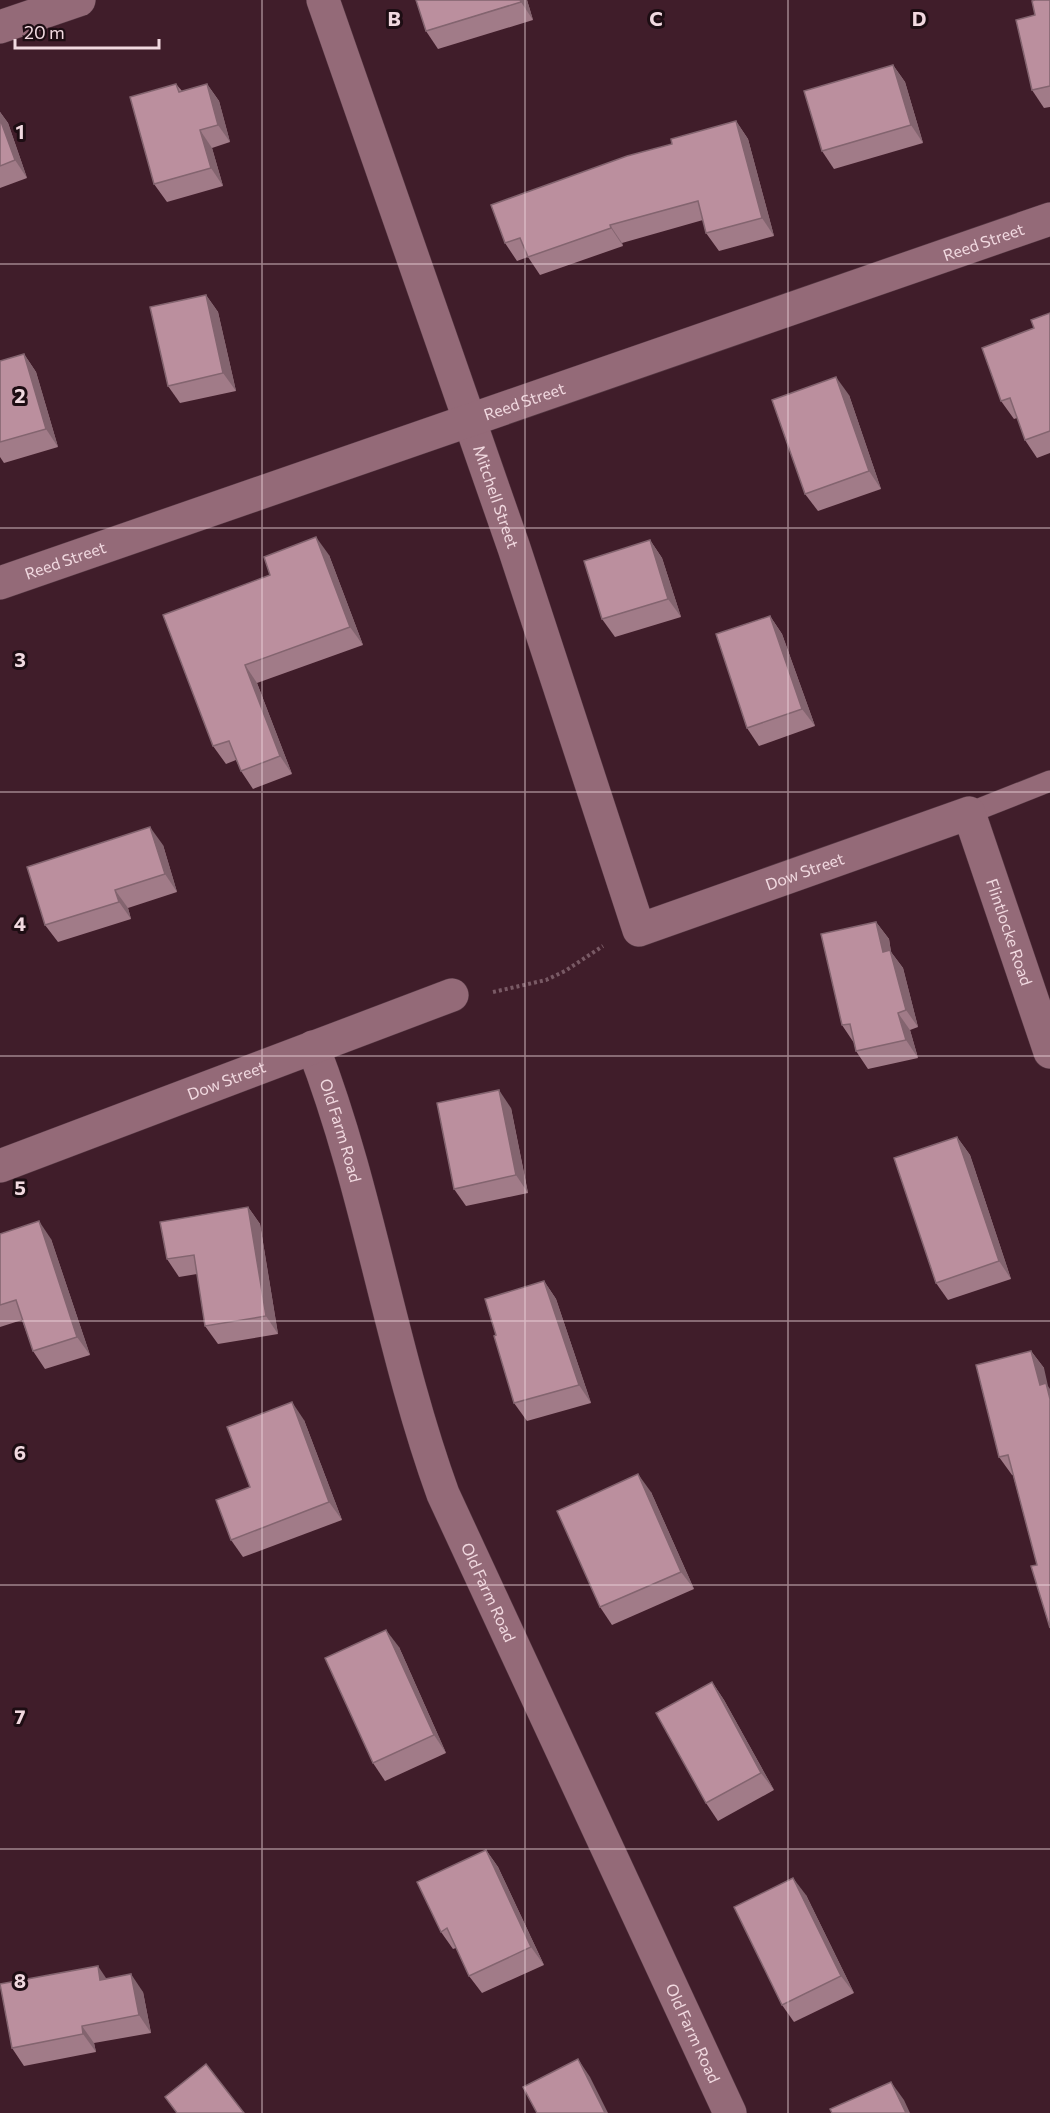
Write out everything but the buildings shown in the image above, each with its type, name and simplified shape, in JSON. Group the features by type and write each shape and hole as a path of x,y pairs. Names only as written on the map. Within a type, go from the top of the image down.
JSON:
{"street":[{"path":"0,27 79,0"},
{"name":"Mitchell Street","path":"323,0 514,548 639,930"},
{"name":"Reed Street","path":"0,583 1050,219"},
{"name":"Dow Street","path":"639,930 969,813"},
{"name":"Flintlocke Road","path":"969,813 1050,1052"},
{"name":"Dow Street","path":"0,1166 452,994"},
{"name":"Old Farm Road","path":"313,1047 333,1101 417,1417 443,1494 730,2113"}],"lane":[{"path":"969,813 1050,781"}],"path":[{"path":"452,994 503,991 546,980 565,971 589,953 611,941 639,930"}]}
